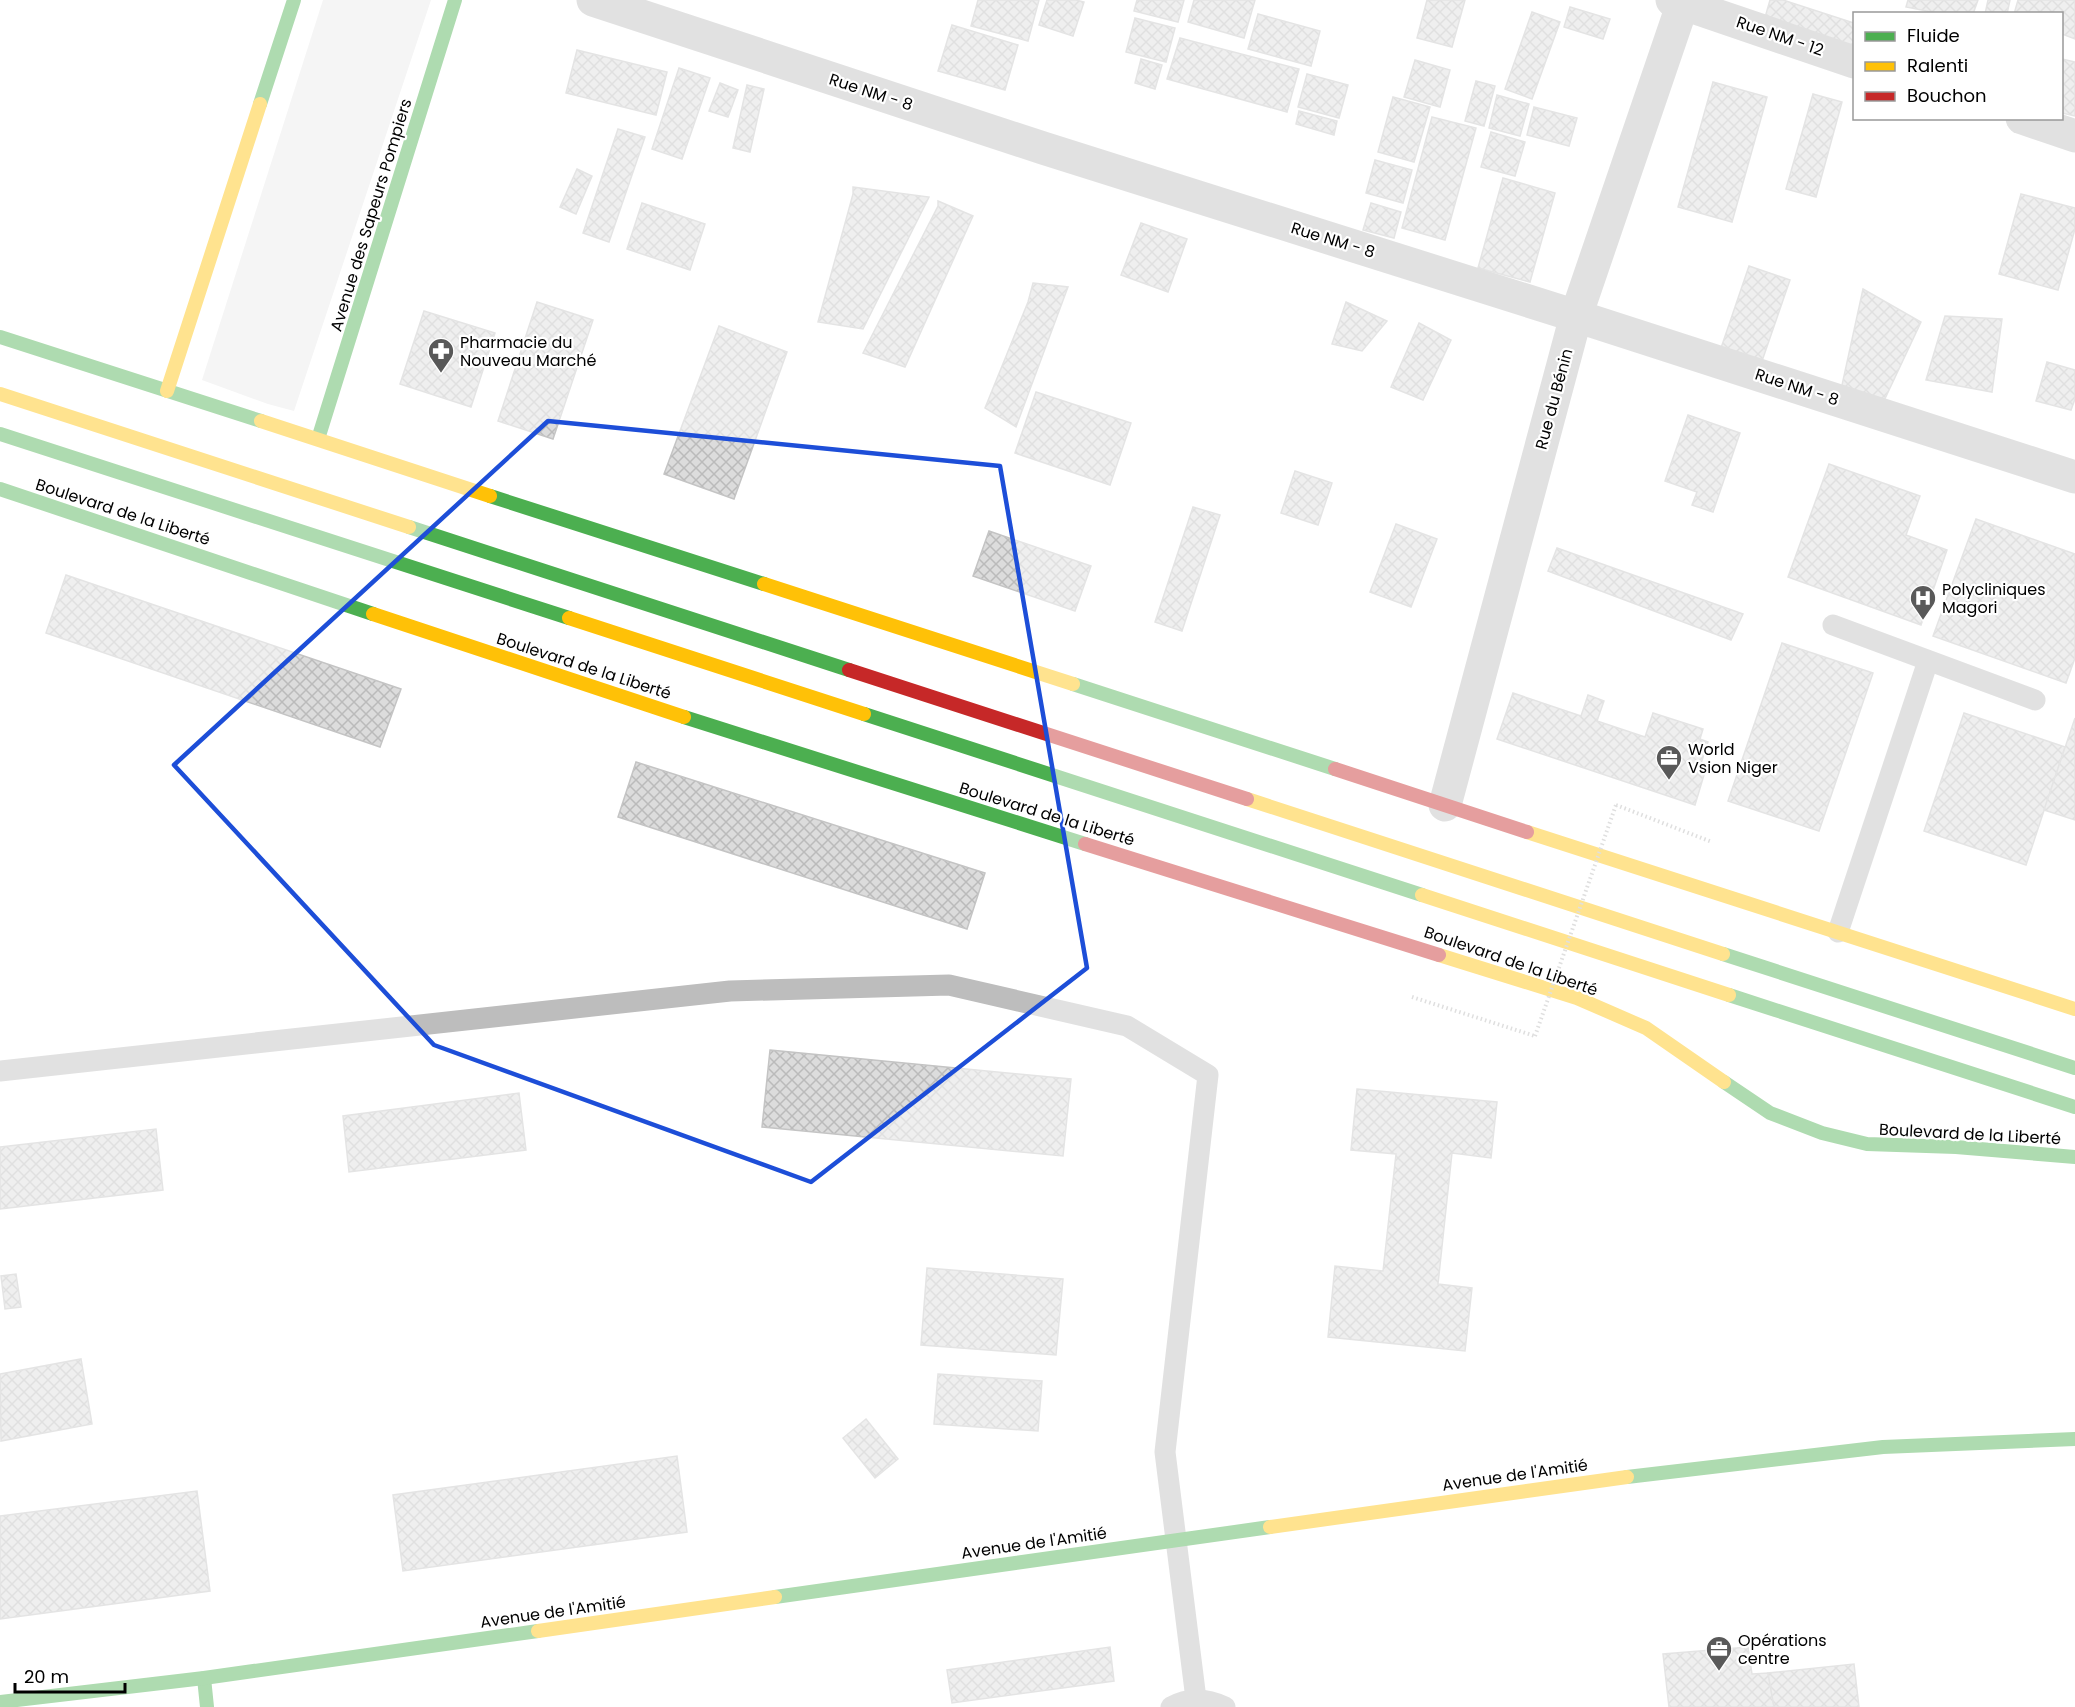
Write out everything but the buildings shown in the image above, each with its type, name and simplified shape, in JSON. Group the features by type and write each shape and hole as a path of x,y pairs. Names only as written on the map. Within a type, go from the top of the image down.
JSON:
{"main road":[{"path":"168,391 294,0"},
{"name":"Avenue des Sapeurs Pompiers","path":"318,439 455,0"},
{"path":"0,337 2075,1009"},
{"path":"0,394 2075,1068"},
{"name":"Boulevard de la Liberté","path":"0,434 2075,1107"},
{"name":"Boulevard de la Liberté","path":"0,489 695,721 1577,998 1646,1028 1770,1113 1822,1133 1867,1144 1956,1147 2075,1157"},
{"name":"Avenue de l'Amitié","path":"0,1702 204,1678 1684,1469 1883,1447 2075,1439"},
{"path":"204,1678 207,1707"}],"street":[{"name":"Rue NM - 8","path":"593,0 1042,148 1576,316 2075,477"},
{"name":"Rue du Bénin","path":"1445,805 1576,316 1679,1"},
{"name":"Rue NM - 12","path":"1679,1 1853,62"},
{"path":"2028,120 2075,136"}],"lane":[{"path":"1833,624 2035,700"},
{"path":"1838,932 1928,661"},
{"path":"0,1071 730,991 949,984 1127,1026 1208,1075 1165,1452 1196,1698"},
{"path":"1171,1707 1196,1698 1212,1701 1224,1707"}],"path":[{"path":"1413,997 1535,1036 1616,805 1712,842"}],"highlighted area":[{"path":"548,421 1000,466 1087,968 811,1182 434,1045 174,765"}],"shaded area":[{"path":"323,0 431,0 294,411 202,380"}],"traffic: fast":[{"path":"260,104 294,0"},
{"path":"318,439 455,0"},
{"path":"0,337 261,421"},
{"path":"0,434 569,618"},
{"path":"0,489 373,614"},
{"path":"490,496 764,584"},
{"path":"409,527 849,670"},
{"path":"1073,684 1335,769"},
{"path":"864,714 1422,895"},
{"path":"684,717 1085,844"},
{"path":"1723,954 2075,1068"},
{"path":"1729,995 2075,1107"},
{"path":"1724,1082 1770,1113 1822,1133 1867,1144 1956,1147 2075,1157"},
{"path":"1627,1477 1883,1447 2075,1439"},
{"path":"775,1597 1270,1527"},
{"path":"0,1702 204,1678 538,1631"},
{"path":"204,1678 207,1707"}],"traffic: slow":[{"path":"167,391 260,104"},
{"path":"0,394 409,527"},
{"path":"261,421 490,496"},
{"path":"764,584 1073,684"},
{"path":"373,614 684,717"},
{"path":"569,618 864,714"},
{"path":"1247,799 1723,954"},
{"path":"1527,832 2075,1009"},
{"path":"1422,895 1729,995"},
{"path":"1439,955 1577,998 1646,1028 1724,1082"},
{"path":"1270,1527 1627,1477"},
{"path":"538,1631 775,1597"}],"traffic: jam":[{"path":"849,670 1247,799"},
{"path":"1335,769 1527,832"},
{"path":"1085,844 1439,955"}],"place":[{"name":"Pharmacie du Nouveau Marché","path":"441,374"},
{"name":"Polycliniques Magori","path":"1923,621"},
{"name":"World Vsion Niger","path":"1669,781"},
{"name":"Opérations centre","path":"1719,1672"}]}
